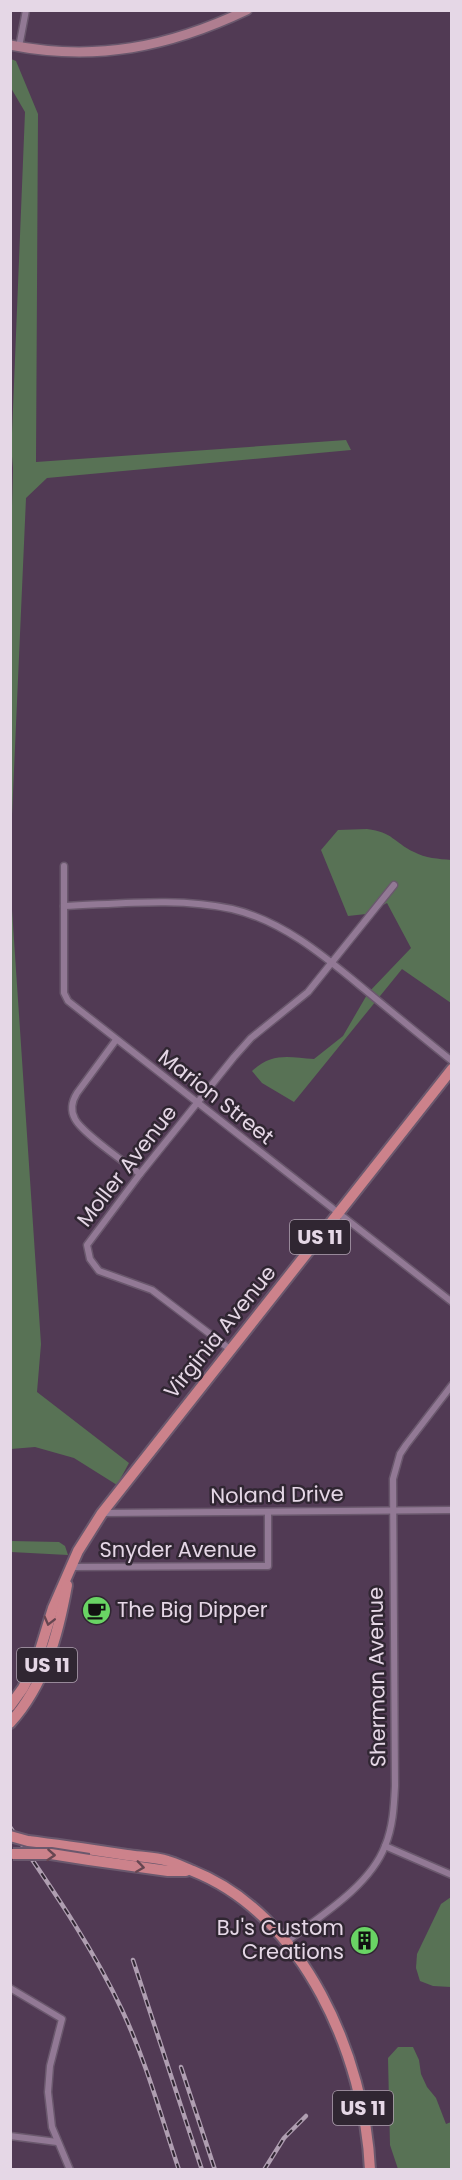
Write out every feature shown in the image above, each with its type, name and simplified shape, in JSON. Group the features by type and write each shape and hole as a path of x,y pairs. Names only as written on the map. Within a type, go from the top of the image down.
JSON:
{"main road":[{"name":"Virginia Avenue","path":"10,1706 23,1688 37,1660 52,1608 70,1567 82,1543 102,1513 452,1069"},
{"name":"Virginia Avenue","path":"10,1723 31,1694 46,1666 56,1638 70,1567"},
{"name":"US 11","path":"10,1838 168,1870 192,1871 236,1894 264,1919 286,1942 321,1994 346,2047 358,2084 365,2117 370,2169"},
{"name":"US 11","path":"12,1854 89,1854"}],"street":[{"path":"26,10 15,46 69,52 102,52 136,48 171,40 247,10"},
{"name":"Marion Street","path":"64,866 65,997 116,1040 452,1302"},
{"name":"Moller Avenue","path":"231,1351 162,1296 140,1284 99,1271 90,1259 87,1245 196,1103 251,1038 308,992 394,885"},
{"path":"64,906 189,903 232,909 277,926 332,963 452,1061"},
{"path":"116,1040 77,1092 72,1112 84,1130 140,1174"},
{"name":"Sherman Avenue","path":"286,1942 357,1885 376,1863 385,1846 394,1805 395,1786 393,1479 400,1454 452,1385"},
{"name":"Noland Drive","path":"102,1513 452,1510"},
{"name":"Snyder Avenue","path":"70,1567 268,1566 268,1512"},
{"path":"385,1846 452,1875"},
{"path":"10,1988 58,2014 62,2019 51,2059 48,2084 49,2110 57,2142 70,2169"},
{"path":"10,2136 57,2142"}],"green space":[{"path":"11,59 16,61 38,114 36,462 346,440 351,450 47,478 26,498 11,838 10,581 13,468 10,434 12,433 25,112 11,88"},
{"path":"367,829 382,832 418,854 451,860 451,1003 402,969 294,1102 262,1083 252,1071 274,1058 314,1059 343,1036 368,993 411,948 387,903 366,914 348,916 321,850 338,830"},
{"path":"11,895 41,1344 37,1392 129,1463 117,1485 74,1458 35,1447 11,1449"},
{"path":"11,1541 59,1542 65,1546 68,1555 11,1552"},
{"path":"451,1897 451,1987 433,1986 420,1981 416,1968 417,1954 441,1904"},
{"path":"398,2047 413,2047 427,2087 436,2098 446,2124 451,2122 451,2169 398,2169 390,2145 388,2058"}],"railway":[{"path":"10,1827 84,1940 122,2010 146,2069 179,2170"},
{"path":"133,1960 202,2170"},
{"path":"181,2067 215,2170"},
{"path":"264,2170 284,2138 306,2116"}],"place":[{"name":"The Big Dipper","path":"96,1610"},
{"name":"BJ's Custom Creations","path":"365,1940"}]}
